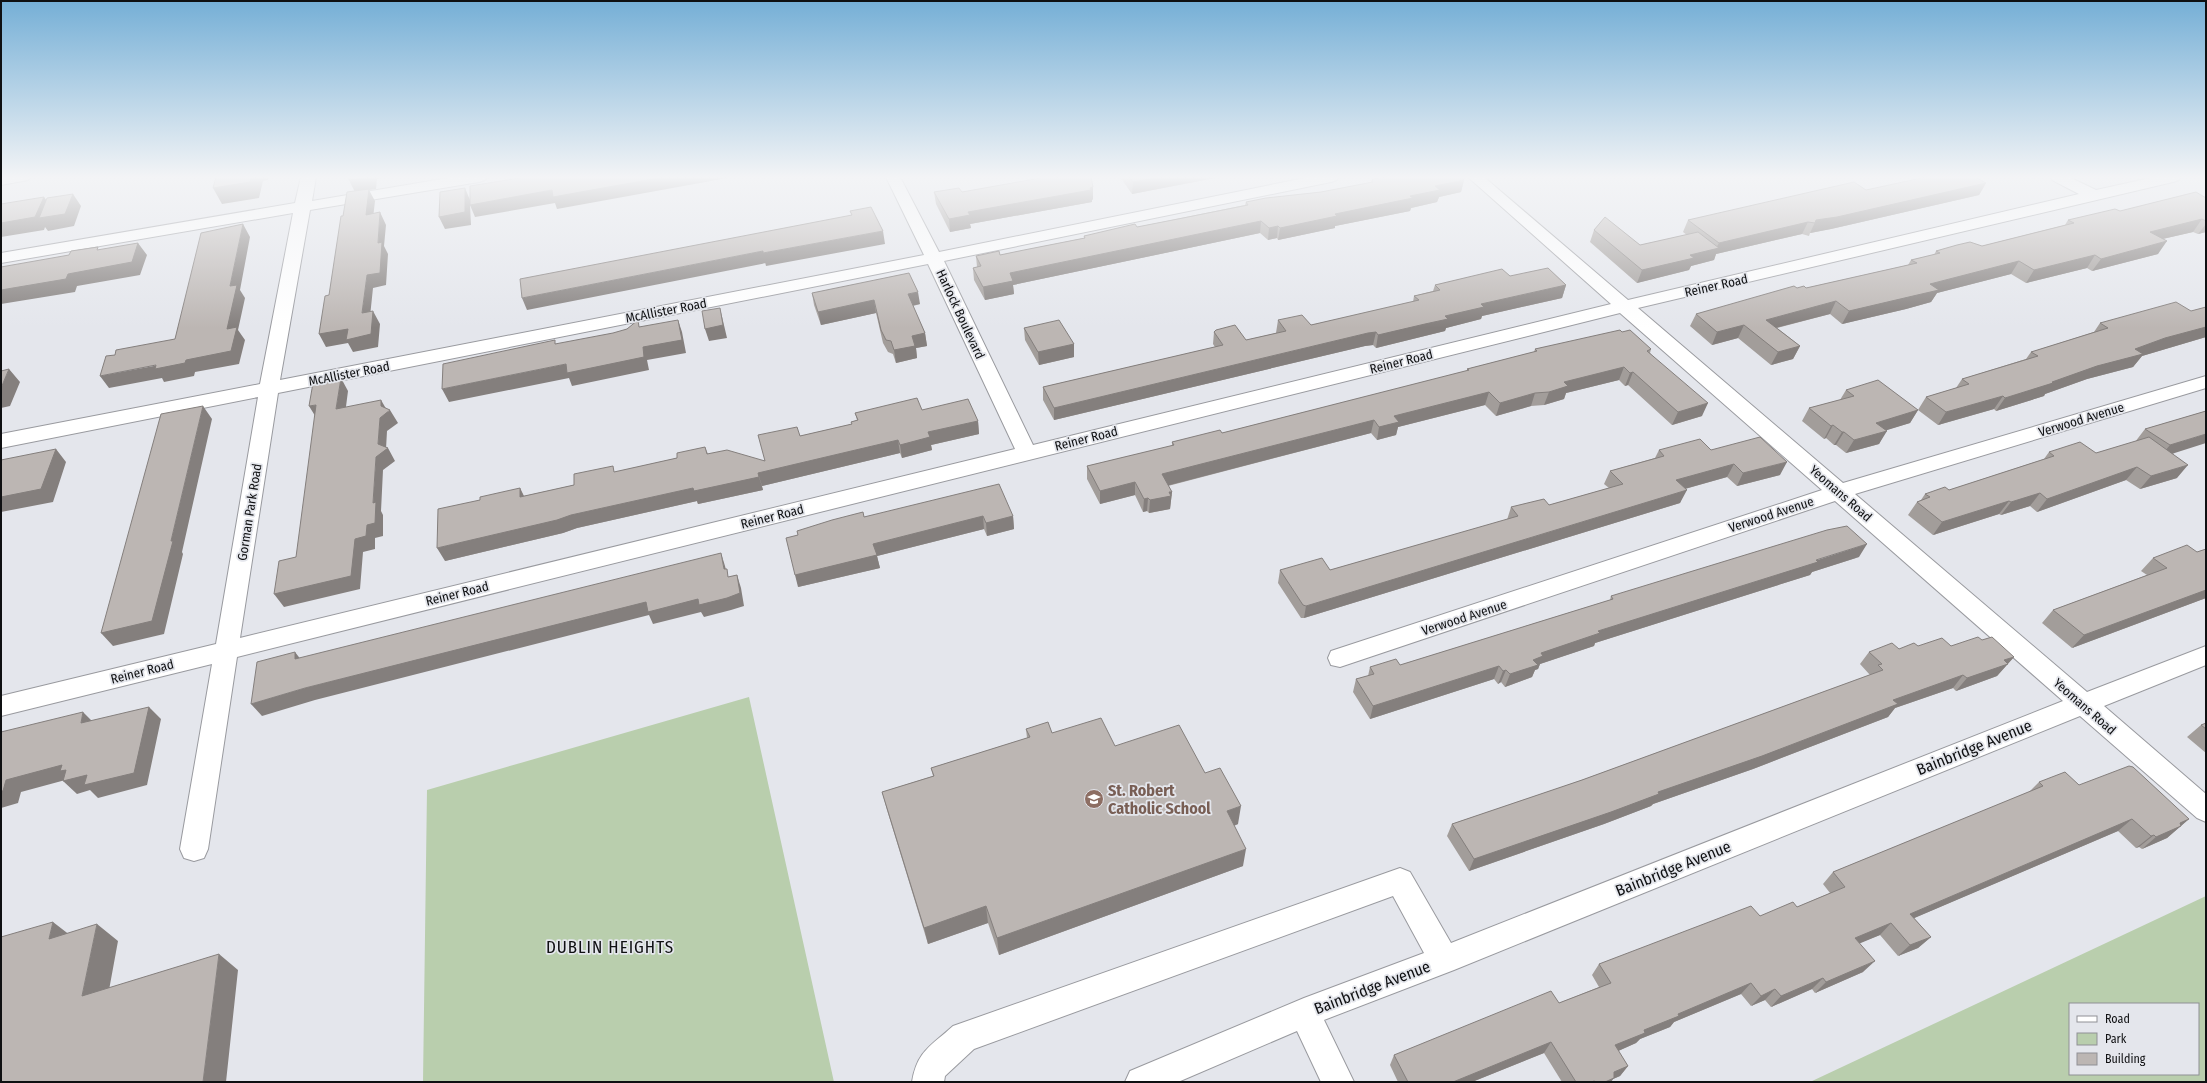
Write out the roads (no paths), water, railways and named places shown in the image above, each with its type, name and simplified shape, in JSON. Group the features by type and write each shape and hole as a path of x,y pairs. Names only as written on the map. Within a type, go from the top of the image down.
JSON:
{"street":[{"path":"1,258 177,228"},
{"name":"Gorman Park Road","path":"194,849 226,650 298,228"},
{"name":"Harlock Boulevard","path":"919,228 1027,453"},
{"name":"McAllister Road","path":"1,441 934,258 1081,228"},
{"name":"Yeomans Road","path":"1534,228 2206,810"},
{"name":"Reiner Road","path":"1,706 1625,306 1956,228"},
{"name":"Verwood Avenue","path":"1340,658 1840,491 2206,382"},
{"name":"Bainbridge Avenue","path":"1141,1082 1304,1014 1444,960 2206,655"},
{"path":"928,1082 930,1068 964,1037 1400,881 1444,960"},
{"path":"1304,1014 1338,1082"}],"place":[{"name":"St. Robert Catholic School","path":"1094,799"}],"district":[{"name":"DUBLIN HEIGHTS","path":"610,947"}]}
